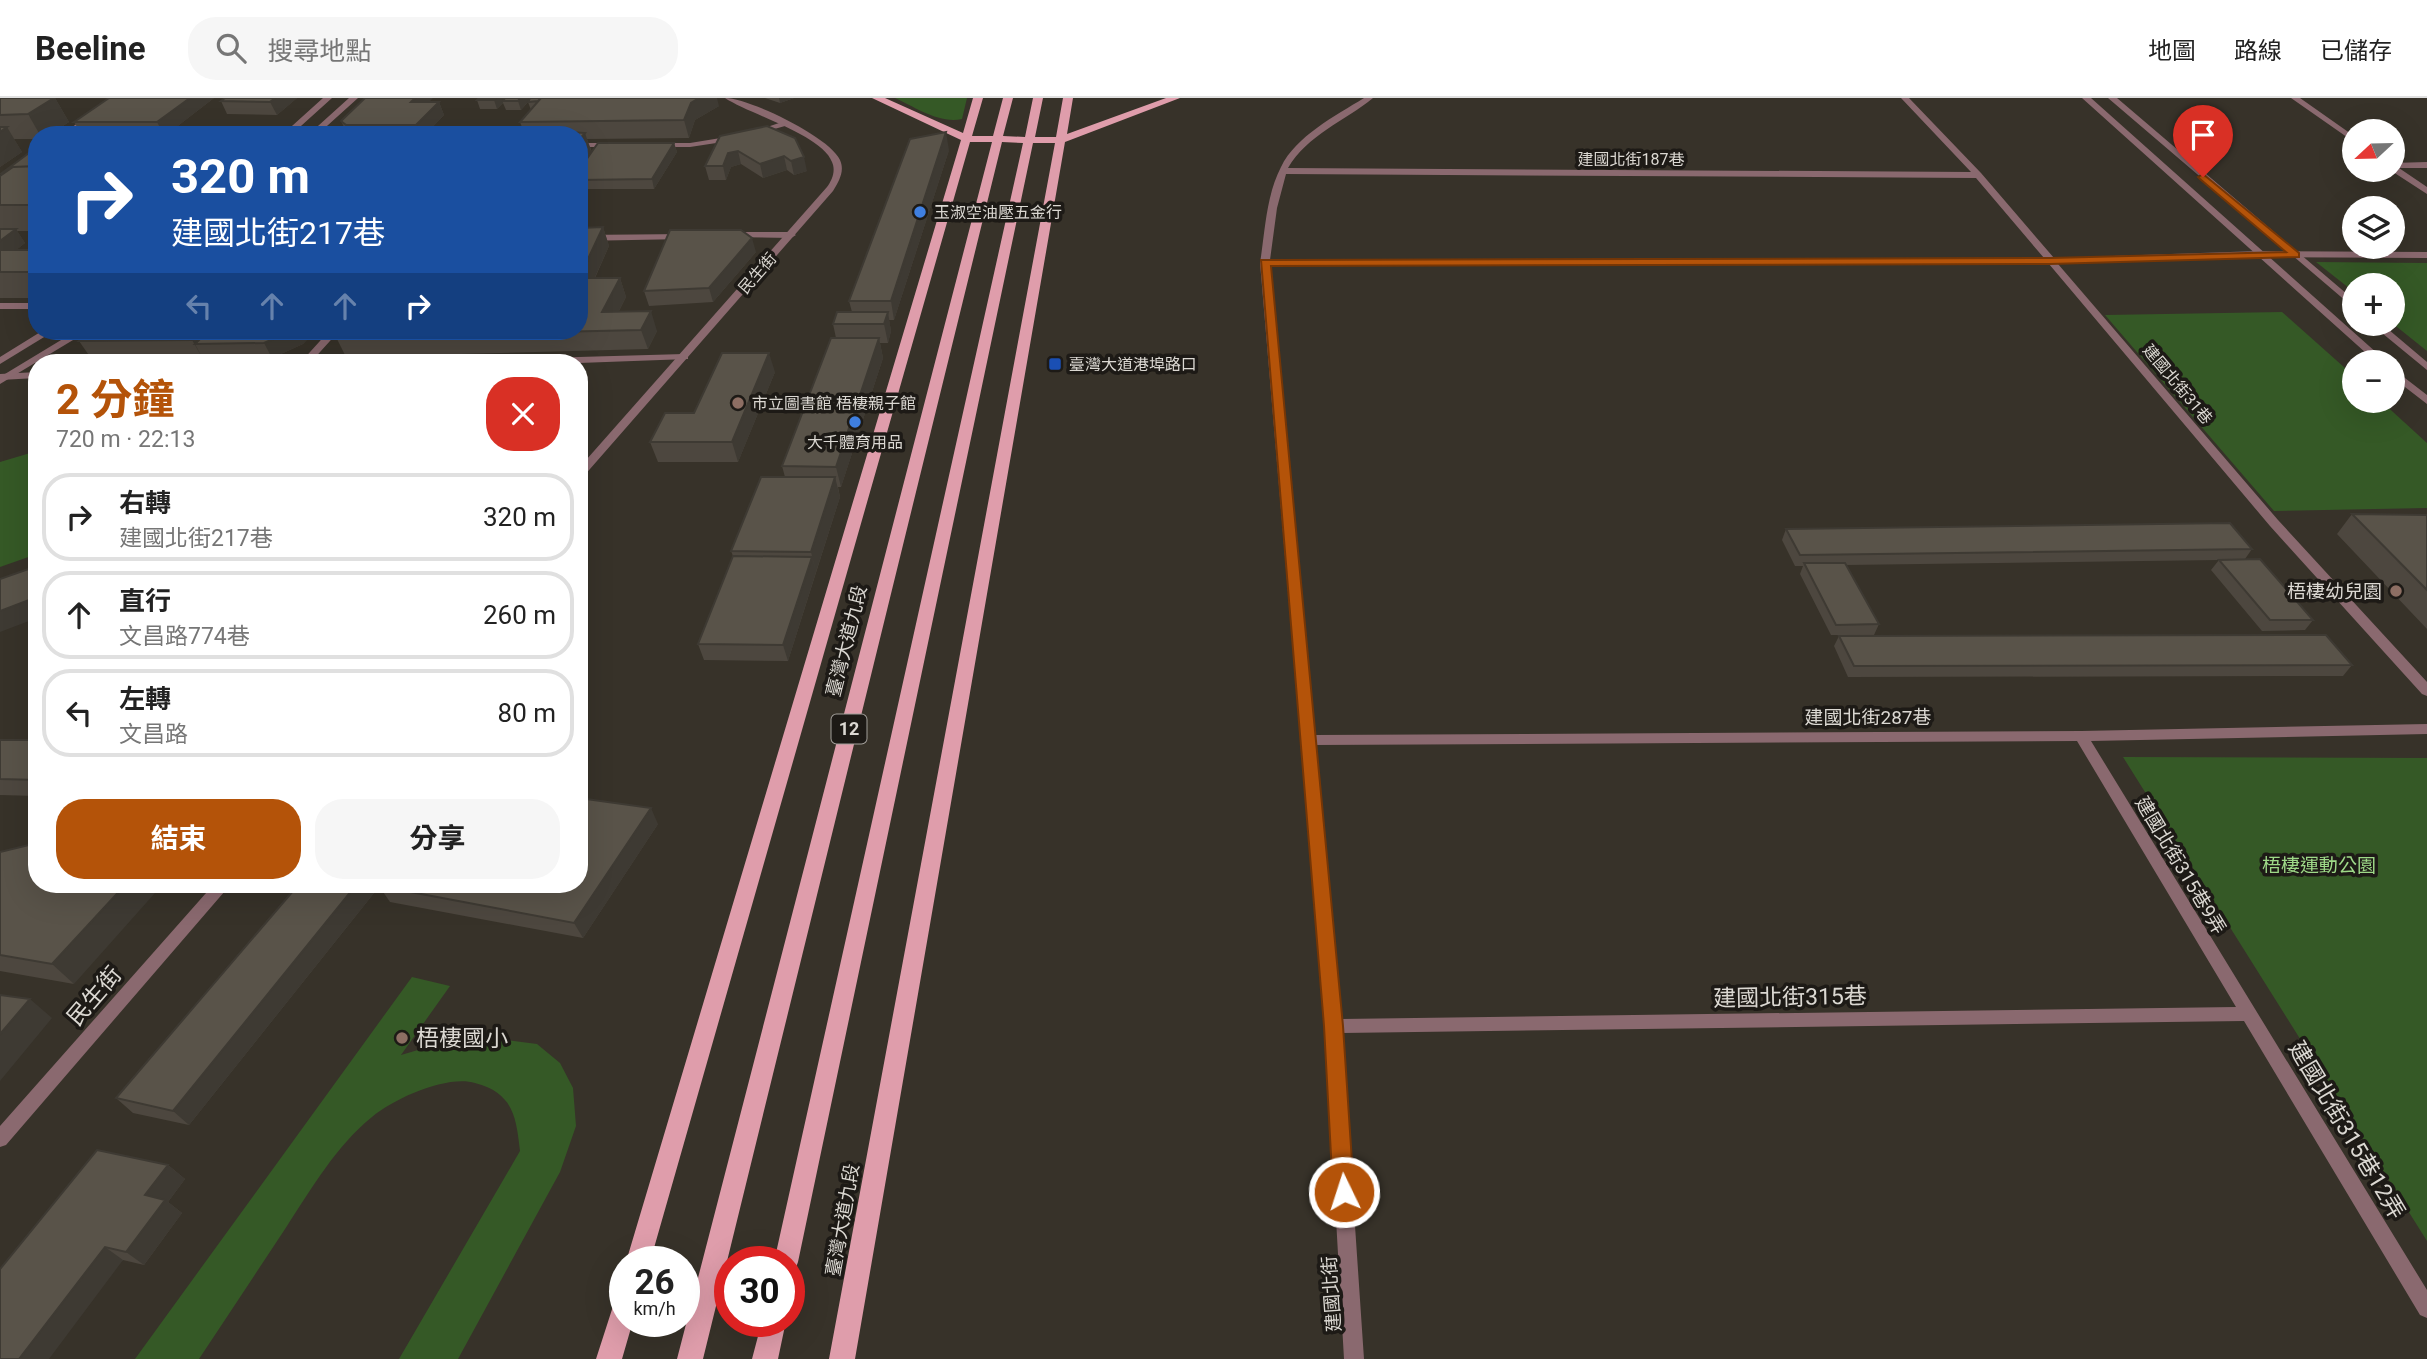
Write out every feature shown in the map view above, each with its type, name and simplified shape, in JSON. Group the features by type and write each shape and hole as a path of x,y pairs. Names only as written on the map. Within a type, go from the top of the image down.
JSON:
{"main road":[{"path":"877,98 967,139 1029,140 1060,140 1175,98"},
{"name":"臺灣大道九段","path":"643,1246 978,98"},
{"name":"臺灣大道九段","path":"690,1359 1008,98"},
{"path":"789,1246 1038,98"},
{"name":"臺灣大道九段","path":"842,1359 1068,98"},
{"path":"609,1359 616,1337"},
{"path":"765,1359 770,1337"}],"street":[{"path":"78,126 118,98"},
{"path":"296,126 328,98"},
{"path":"322,126 354,98"},
{"name":"民生街","path":"588,465 830,189 838,169 834,155 828,149 729,98"},
{"name":"建國北街","path":"1354,1359 1333,1026 1265,263 1278,184 1291,157 1343,114 1369,98"},
{"name":"建國北街31巷","path":"1905,98 1978,175 2274,523 2427,691"},
{"path":"2086,98 2368,350"},
{"path":"2112,98 2342,295"},
{"path":"2295,98 2342,131"},
{"path":"645,145 718,141 782,124"},
{"path":"588,145 619,145"},
{"path":"2405,166 2427,165"},
{"name":"建國北街187巷","path":"1284,171 1978,175"},
{"path":"2405,175 2427,191"},
{"path":"712,236 791,235"},
{"path":"588,238 698,236"},
{"path":"1265,263 2050,261 2259,254 2427,255"},
{"path":"0,306 28,306"},
{"path":"2390,336 2427,367"},
{"path":"0,361 35,340"},
{"path":"44,354 68,340"},
{"path":"313,354 326,340"},
{"path":"588,360 684,357"},
{"path":"3,378 28,363"},
{"path":"3,378 28,376"},
{"path":"2405,382 2427,401"},
{"name":"建國北街287巷","path":"1309,740 2081,736 2427,729"},
{"name":"建國北街315巷9弄","path":"2081,736 2247,1014"},
{"name":"民生街","path":"0,1139 215,893"},
{"name":"建國北街315巷","path":"1333,1026 2247,1014"},
{"name":"建國北街315巷12弄","path":"2247,1014 2427,1308"}],"green space":[{"path":"895,98 967,98 962,119 953,120 927,114"},
{"path":"2316,262 2427,263 2427,351 2405,333 2405,273 2342,273 2342,283"},
{"path":"2282,312 2342,365 2342,413 2394,413 2427,443 2427,508 2274,511 2105,315"},
{"path":"28,454 28,557 0,567 0,462"},
{"name":"梧棲運動公園","path":"2123,757 2427,758 2427,1241"},
{"path":"412,977 450,986 401,1055 452,1040 477,1036 537,1044 560,1063 573,1088 576,1126 560,1172 458,1359 399,1359 520,1151 517,1127 505,1100 488,1087 463,1081 436,1085 407,1096 382,1110 359,1128 315,1182 199,1359 135,1359"}],"building":[{"path":"0,98 54,98 28,114 0,115"},
{"path":"109,98 190,98 157,122 74,122"},
{"path":"225,98 275,98 270,102 221,101"},
{"path":"365,98 415,98 411,102 439,102 416,125 346,125 341,121"},
{"path":"479,98 496,98 477,100"},
{"path":"505,98 520,98 518,101 503,101"},
{"path":"530,98 541,98 528,102"},
{"path":"541,98 699,98 691,103 684,120 520,122"},
{"path":"767,126 795,138 804,157 791,161 784,156 760,164 738,151 728,153 723,166 705,166 720,136"},
{"path":"946,132 891,301 849,301 910,139"},
{"path":"598,143 674,143 652,179 588,180 588,157"},
{"path":"28,154 28,166 13,167 2,173"},
{"path":"28,166 28,205 0,205 0,176 13,167"},
{"path":"603,227 588,259 588,228"},
{"path":"0,229 16,229 0,241"},
{"path":"670,230 741,230 752,238 709,288 644,291"},
{"path":"0,250 28,250 28,272 0,272"},
{"path":"588,278 620,278 602,312 651,311 641,330 588,331"},
{"path":"837,312 888,312 884,324 833,324"},
{"path":"831,338 879,338 836,467 782,466"},
{"path":"80,340 192,340 79,341"},
{"path":"199,340 271,340 264,343 195,344"},
{"path":"722,353 769,353 732,442 650,442 665,413 694,413"},
{"path":"761,477 835,477 811,552 731,551"},
{"path":"2352,514 2427,515 2427,590"},
{"path":"2230,523 2252,549 1800,555 1786,529"},
{"path":"733,556 812,557 783,645 698,644"},
{"path":"2260,559 2313,620 2270,620 2219,560"},
{"path":"1804,563 1845,563 1879,624 1836,625"},
{"path":"28,569 28,600 0,611 0,579"},
{"path":"2326,635 2352,665 1854,666 1839,636"},
{"path":"0,740 28,740 28,780 0,779"},
{"path":"588,799 651,808 574,923 416,893 588,893"},
{"path":"28,845 28,893 118,893 52,964 0,955 0,852"},
{"path":"291,893 350,893 173,1111 116,1098"},
{"path":"0,995 30,999 0,1034"},
{"path":"97,1150 168,1165 145,1195 165,1200 126,1252 105,1247 19,1359 0,1359 0,1269"}],"place":[{"name":"玉淑空油壓五金行","path":"920,212"},
{"name":"臺灣大道港埠路口","path":"1055,364"},
{"name":"市立圖書館 梧棲親子館","path":"738,403"},
{"name":"大千體育用品","path":"855,422"},
{"name":"梧棲幼兒園","path":"2396,591"},
{"name":"梧棲國小","path":"402,1038"}],"route":[{"path":"1344,1192 1309,740 1300,678 1265,263 2050,261 2295,255 2203,177"}]}
